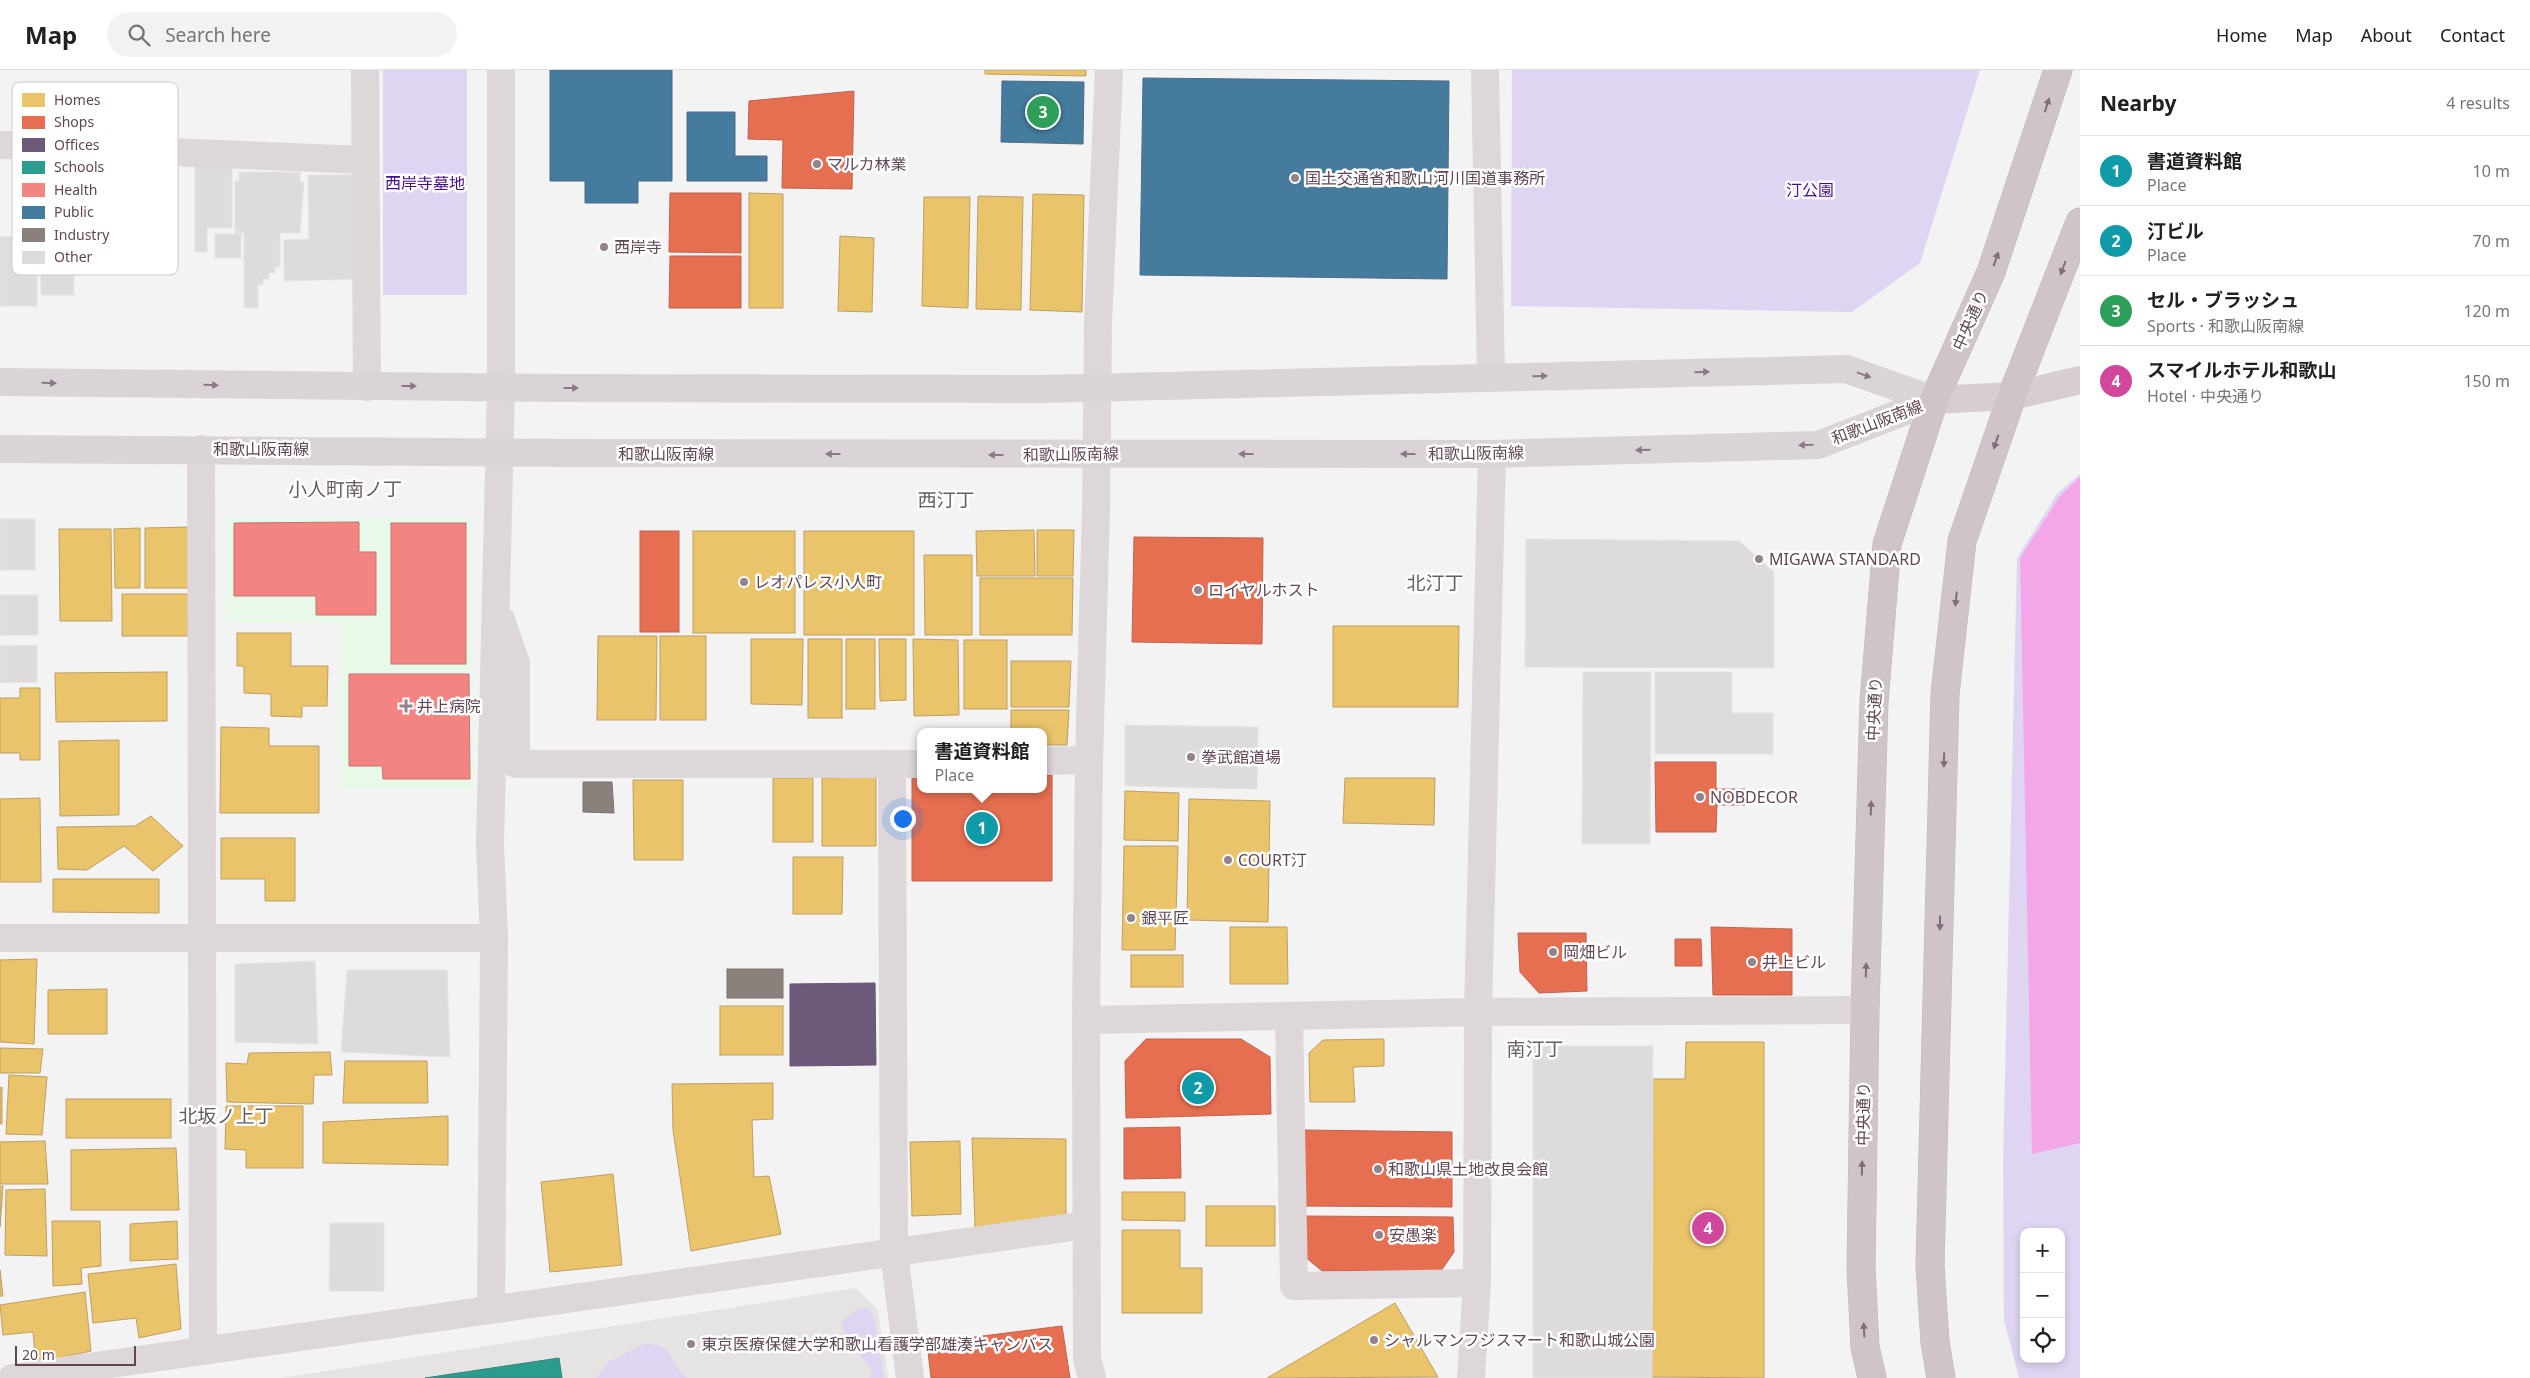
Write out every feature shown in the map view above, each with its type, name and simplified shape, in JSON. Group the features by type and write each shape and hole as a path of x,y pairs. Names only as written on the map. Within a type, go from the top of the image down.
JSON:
{"highway":[{"name":"中央通り","path":"1872,1378 1865,1348 1861,1268 1865,1010 1874,702 1888,544 1934,400 1991,272 2058,70"},
{"path":"1941,1378 1930,1266 1946,694 1962,541 2012,396 2080,222"}],"main road":[{"name":"和歌山阪南線","path":"0,382 368,387 1097,388 1846,369 1934,400"},
{"path":"1934,400 2012,396 2080,380"},
{"name":"和歌山阪南線","path":"0,449 1492,454 1818,445 1934,400"}],"street":[{"path":"365,70 364,160 368,387"},
{"path":"491,1309 494,938 490,844 501,387 501,70"},
{"path":"1092,1378 1087,1358 1086,1224 1089,760 1097,388 1109,70"},
{"path":"1485,70 1491,377"},
{"path":"178,152 364,160"},
{"path":"201,449 203,1350"},
{"path":"1471,1378 1477,1283 1478,1012 1492,454"},
{"path":"495,604 516,663 516,764 917,764"},
{"path":"1047,761 1089,760"},
{"path":"892,764 894,1253 910,1378"},
{"path":"0,938 494,938"},
{"path":"1086,1020 1478,1012 1865,1010"},
{"path":"1289,1017 1294,1286 1477,1283"},
{"path":"12,1378 1086,1224"}],"shaded area":[{"path":"2080,477 2080,1143 2032,1154 2020,558 2060,496"},
{"name":"井上病院","path":"226,518 472,518 473,789 340,789 340,622 227,623"},
{"name":"東京医療保健大学和歌山看護学部雄湊キャンバス","path":"856,1288 878,1310 888,1378 282,1378"}],"green space":[{"name":"西岸寺墓地","path":"383,70 467,70 467,295 383,295"},
{"name":"汀公園","path":"1512,70 1980,70 1920,263 1852,312 1511,306"},
{"path":"2080,474 2080,1378 2019,1378 2004,1320 2003,1162 2017,558 2057,494"},
{"path":"867,1307 875,1318 884,1378 870,1378 872,1370 855,1349 840,1324 856,1309"},
{"path":"645,1343 656,1345 668,1351 676,1366 687,1378 596,1378 607,1363"}],"building: Homes":[{"path":"985,70 1086,70 1086,76 985,74"},
{"path":"749,193 783,194 783,308 749,308"},
{"path":"1033,194 1084,195 1082,312 1030,310"},
{"path":"978,196 1023,197 1021,310 976,309"},
{"path":"924,197 970,197 968,308 922,306"},
{"path":"840,236 874,238 872,312 838,311"},
{"path":"190,527 191,588 145,588 145,528"},
{"path":"140,528 140,588 115,588 114,529"},
{"path":"59,529 111,529 112,621 60,621"},
{"path":"1034,530 1035,576 977,576 976,531"},
{"path":"1037,530 1074,530 1073,576 1037,576"},
{"name":"レオパレス小人町","path":"693,531 795,531 795,633 693,633"},
{"path":"804,531 914,531 914,635 804,635"},
{"path":"924,555 972,555 972,635 925,635"},
{"path":"980,578 1073,578 1072,635 980,635"},
{"path":"122,594 188,594 188,636 122,636"},
{"path":"1333,626 1459,626 1458,707 1333,707"},
{"path":"237,633 291,633 291,666 328,666 327,706 302,706 302,717 271,716 271,694 244,693 244,666 237,666"},
{"path":"598,636 657,636 656,720 597,720"},
{"path":"660,636 706,636 706,720 660,720"},
{"path":"751,639 803,639 802,705 751,704"},
{"path":"808,639 842,639 842,718 808,718"},
{"path":"846,639 875,639 875,709 846,709"},
{"path":"879,639 906,639 906,700 880,701"},
{"path":"913,639 958,640 959,715 914,716"},
{"path":"964,640 1007,640 1007,709 964,709"},
{"path":"1011,661 1071,661 1069,707 1011,707"},
{"path":"167,672 167,721 56,722 55,673"},
{"path":"20,688 40,688 40,760 20,760 20,753 0,753 0,698 20,698"},
{"path":"1011,710 1069,710 1067,745 1047,745 1047,728 1011,728"},
{"path":"221,727 269,728 269,746 319,746 319,813 220,813"},
{"path":"119,740 119,815 60,816 59,741"},
{"path":"876,777 876,846 822,846 822,778"},
{"path":"773,778 813,778 813,842 773,842"},
{"path":"1345,778 1435,778 1434,825 1343,823"},
{"path":"633,780 683,780 683,860 634,860"},
{"path":"1125,791 1179,793 1178,841 1124,840"},
{"path":"40,798 41,882 0,882 0,799"},
{"name":"COURT汀","path":"1189,799 1270,801 1268,922 1187,920"},
{"path":"151,816 183,846 153,871 124,846 87,870 58,869 57,827 135,826"},
{"path":"221,838 295,838 295,901 265,901 265,879 221,879"},
{"path":"1124,846 1178,846 1175,950 1122,950"},
{"path":"793,857 843,857 842,914 793,914"},
{"path":"53,879 159,879 159,913 53,912"},
{"path":"1230,927 1287,927 1288,984 1230,984"},
{"path":"1131,955 1183,955 1183,987 1131,987"},
{"path":"37,959 34,1044 0,1042 0,960"},
{"path":"107,989 107,1034 48,1034 48,990"},
{"path":"720,1006 783,1006 783,1055 720,1055"},
{"path":"1384,1039 1384,1066 1353,1067 1355,1102 1310,1102 1309,1053 1323,1040"},
{"path":"1686,1042 1764,1042 1764,1378 1652,1377 1653,1079 1685,1079"},
{"path":"0,1048 43,1049 40,1073 0,1073"},
{"path":"330,1052 332,1075 314,1075 313,1104 227,1102 226,1063 247,1064 249,1053"},
{"path":"345,1061 427,1061 428,1103 343,1103"},
{"path":"9,1075 47,1077 42,1135 6,1134"},
{"path":"773,1083 773,1119 752,1120 754,1177 769,1176 781,1234 691,1251 673,1130 672,1084"},
{"path":"2,1087 2,1124 0,1124 0,1088"},
{"path":"66,1099 171,1099 171,1138 66,1138"},
{"path":"226,1106 303,1106 303,1168 246,1168 246,1150 225,1149"},
{"path":"448,1116 448,1165 323,1163 323,1122"},
{"path":"972,1138 1066,1139 1066,1216 975,1227"},
{"path":"45,1141 48,1184 0,1184 0,1142"},
{"path":"960,1141 961,1214 912,1216 910,1142"},
{"path":"176,1148 179,1210 71,1210 71,1150"},
{"path":"613,1174 622,1265 550,1272 541,1182"},
{"path":"0,1186 3,1186 0,1227"},
{"path":"45,1189 47,1256 5,1255 6,1190"},
{"path":"1122,1192 1185,1192 1185,1221 1122,1220"},
{"path":"1206,1206 1275,1206 1275,1246 1206,1246"},
{"path":"52,1221 100,1221 101,1266 81,1268 82,1284 53,1286"},
{"path":"177,1221 178,1259 130,1261 130,1224"},
{"path":"1122,1230 1180,1230 1180,1268 1202,1268 1202,1313 1122,1313"},
{"path":"176,1264 181,1329 139,1338 136,1318 93,1323 88,1274"},
{"path":"0,1270 3,1296 0,1296"},
{"path":"85,1292 91,1351 36,1363 33,1332 3,1335 0,1305"},
{"name":"シャルマンフジスマート和歌山城公園","path":"1395,1303 1438,1377 1267,1378"}],"building: Shops":[{"name":"マルカ林業","path":"854,91 852,189 782,188 783,140 748,139 749,101"},
{"path":"670,193 741,193 741,253 669,252"},
{"path":"670,256 741,256 741,308 669,308"},
{"path":"640,531 679,531 679,632 640,632"},
{"name":"ロイヤルホスト","path":"1134,537 1263,538 1262,644 1132,642"},
{"name":"NOBDECOR","path":"1655,762 1716,762 1716,789 1745,789 1745,805 1717,805 1716,832 1656,832"},
{"path":"912,774 917,774 917,793 1047,793 1047,775 1052,775 1052,881 912,881"},
{"name":"井上ビル","path":"1711,927 1792,929 1792,995 1713,995"},
{"name":"岡畑ビル","path":"1518,933 1586,933 1587,991 1539,993 1520,972"},
{"path":"1675,939 1701,939 1702,966 1675,966"},
{"path":"1146,1039 1241,1039 1270,1057 1271,1114 1126,1118 1125,1061"},
{"path":"1180,1127 1181,1178 1124,1179 1124,1128"},
{"name":"和歌山県土地改良会館","path":"1304,1130 1452,1132 1452,1207 1303,1206"},
{"name":"安愚楽","path":"1303,1216 1453,1217 1454,1252 1441,1271 1322,1271 1304,1256"},
{"path":"1062,1326 1070,1378 931,1378 927,1343"}],"building: Offices":[{"path":"875,983 876,1065 790,1066 790,984"}],"building: Schools":[{"path":"559,1358 562,1378 425,1378"}],"building: Health":[{"path":"359,522 359,552 376,552 376,615 316,615 316,596 234,596 234,523"},
{"path":"391,523 466,523 466,664 391,664"},
{"path":"349,674 469,674 470,779 383,779 382,766 349,766"}],"building: Public":[{"path":"550,70 672,70 672,181 638,181 638,203 585,203 585,181 550,181"},
{"name":"国土交通省和歌山河川国道事務所","path":"1143,78 1449,81 1447,279 1140,275"},
{"path":"1002,81 1084,82 1083,144 1001,142"},
{"path":"687,112 735,112 735,156 767,156 767,181 687,181"}],"building: Industry":[{"path":"583,782 612,782 614,813 583,812"},
{"path":"727,969 783,969 783,998 727,998"}],"building: Other":[{"path":"195,166 232,166 232,228 207,228 207,252 195,252"},
{"path":"239,172 300,172 300,182 304,182 300,233 280,233 280,267 275,267 275,273 269,273 269,279 263,279 263,285 258,285 258,308 244,308 244,233 235,233 235,181 239,181"},
{"path":"308,175 352,175 354,279 284,281 284,240 309,239"},
{"path":"215,234 241,234 241,258 215,258"},
{"path":"0,237 12,237 12,275 37,275 37,306 0,306"},
{"path":"41,275 74,275 74,295 41,295"},
{"path":"0,519 35,519 35,570 0,570"},
{"path":"1526,539 1739,541 1774,572 1774,668 1525,667"},
{"path":"0,595 38,595 38,635 0,635"},
{"path":"37,645 37,682 0,683 0,646"},
{"path":"1583,672 1651,672 1650,844 1582,844"},
{"path":"1655,672 1732,672 1732,713 1773,713 1773,754 1655,754"},
{"name":"拳武館道場","path":"1125,725 1258,727 1257,789 1125,786"},
{"path":"315,961 318,1044 235,1042 235,964"},
{"path":"347,970 447,970 450,1057 341,1052"},
{"path":"1533,1046 1653,1046 1652,1378 1533,1378"},
{"path":"330,1223 384,1223 384,1291 329,1291"}],"place":[{"name":"セル・ブラッシュ","path":"1043,112"},
{"name":"マルカ林業","path":"817,164"},
{"name":"国土交通省和歌山河川国道事務所","path":"1295,178"},
{"name":"西岸寺","path":"604,247"},
{"name":"MIGAWA STANDARD","path":"1759,559"},
{"name":"レオパレス小人町","path":"744,582"},
{"name":"ロイヤルホスト","path":"1198,590"},
{"name":"井上病院","path":"406,706"},
{"name":"拳武館道場","path":"1191,757"},
{"name":"NOBDECOR","path":"1700,797"},
{"name":"書道資料館","path":"982,828"},
{"name":"COURT汀","path":"1228,860"},
{"name":"銀平匠","path":"1131,918"},
{"name":"岡畑ビル","path":"1553,952"},
{"name":"井上ビル","path":"1752,962"},
{"name":"汀ビル","path":"1198,1088"},
{"name":"和歌山県土地改良会館","path":"1378,1169"},
{"name":"スマイルホテル和歌山","path":"1708,1228"},
{"name":"安愚楽","path":"1379,1235"},
{"name":"シャルマンフジスマート和歌山城公園","path":"1374,1340"},
{"name":"東京医療保健大学和歌山看護学部雄湊キャンバス","path":"691,1344"}],"district":[{"name":"小人町南ノ丁","path":"345,489"},
{"name":"西汀丁","path":"946,500"},
{"name":"北汀丁","path":"1435,583"},
{"name":"南汀丁","path":"1535,1049"},
{"name":"北坂ノ上丁","path":"226,1116"}]}
